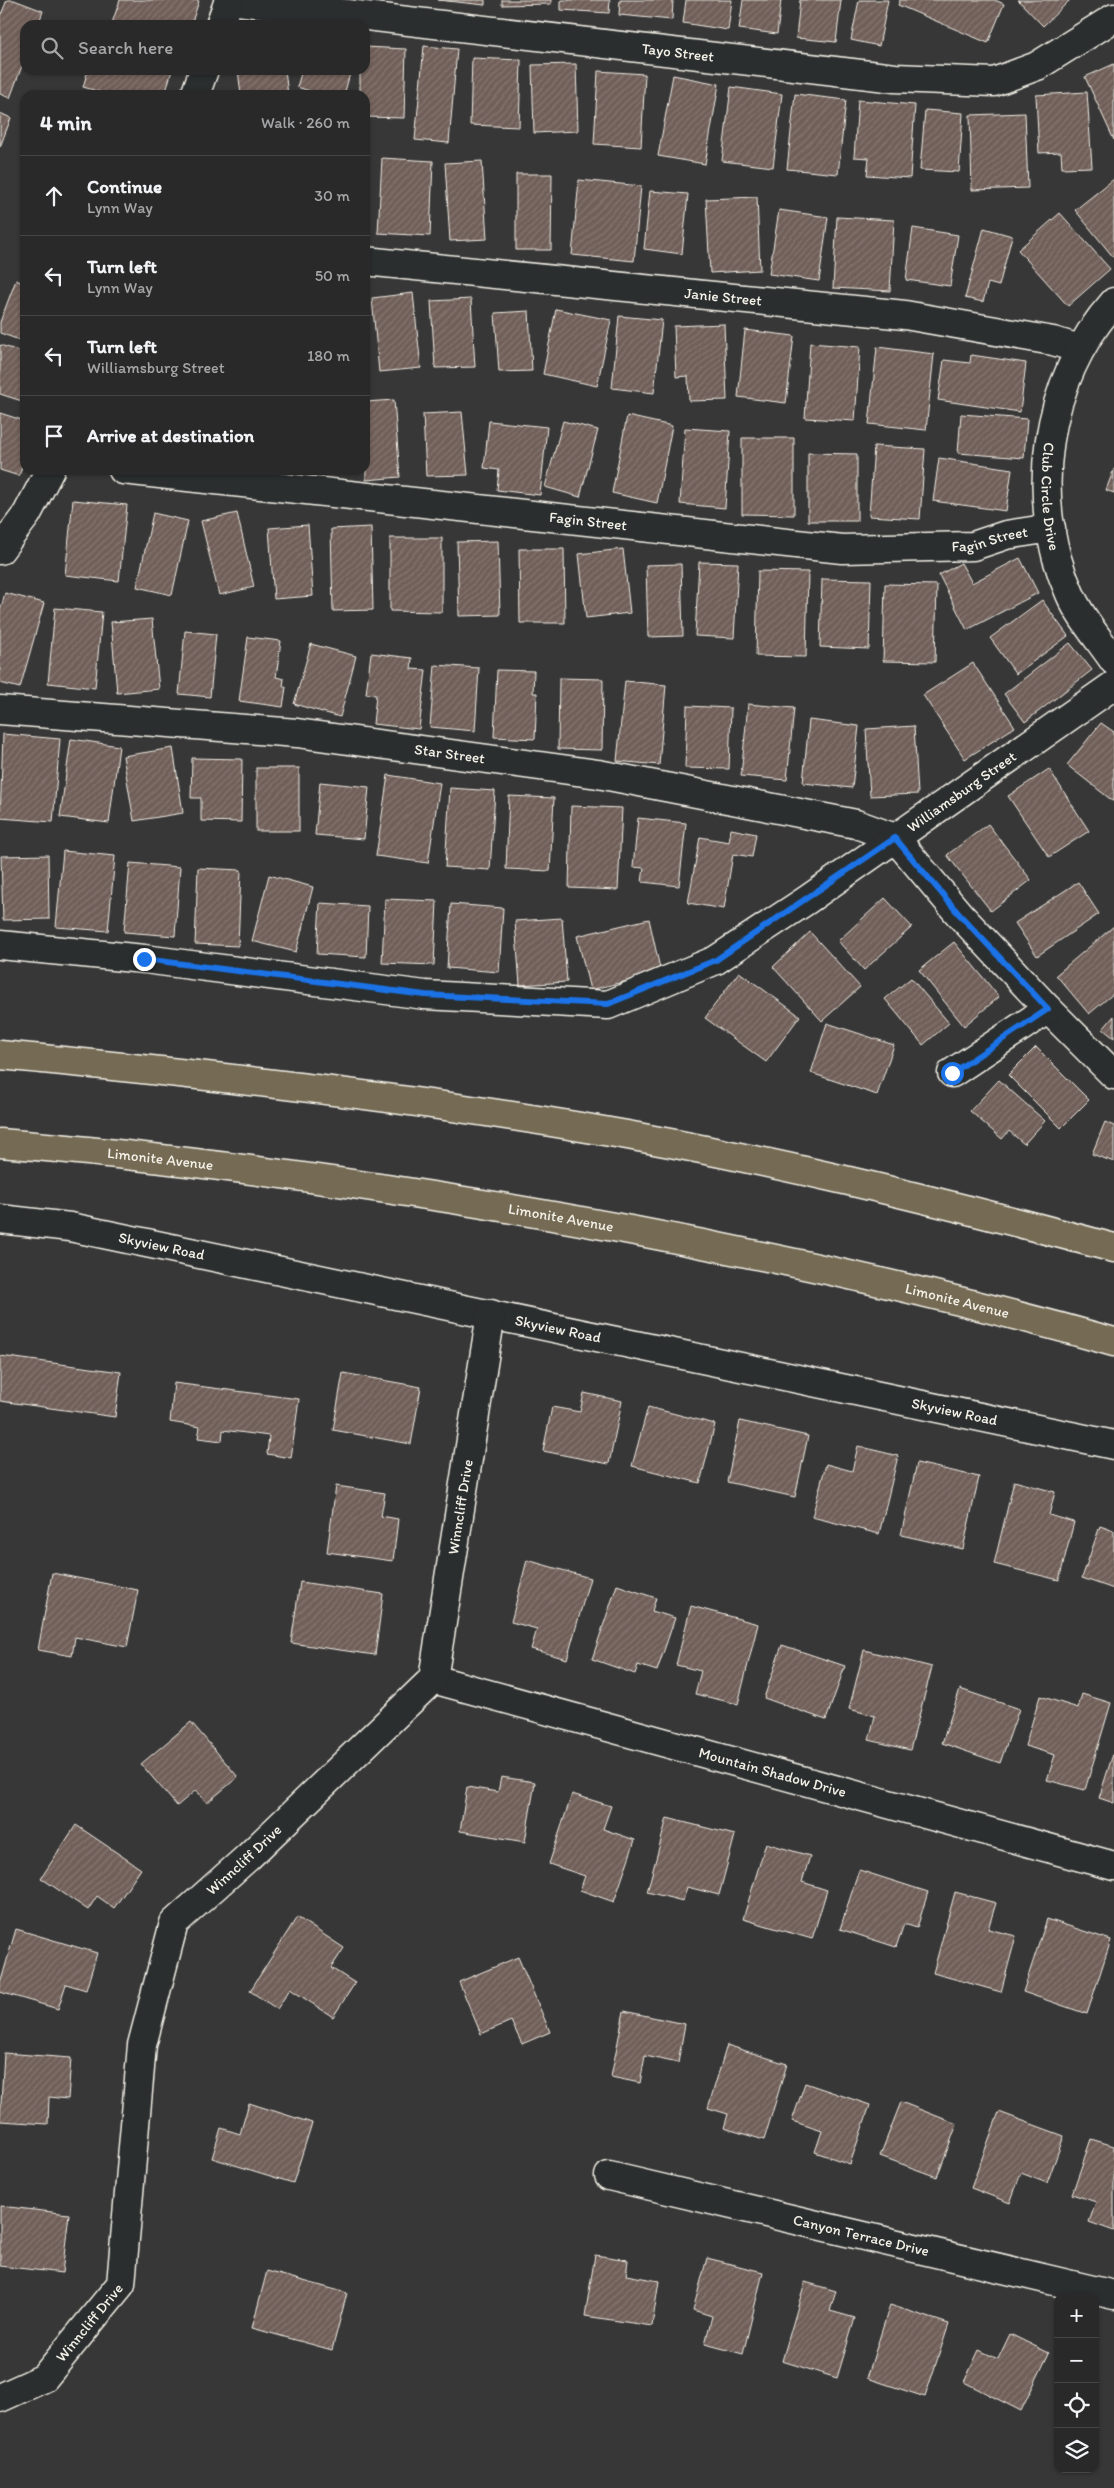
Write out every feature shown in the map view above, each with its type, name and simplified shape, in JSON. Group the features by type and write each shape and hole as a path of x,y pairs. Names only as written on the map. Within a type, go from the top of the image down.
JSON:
{"main road":[{"path":"0,1055 315,1088 582,1127 754,1161 985,1214 1114,1248"},
{"name":"Limonite Avenue","path":"0,1143 156,1157 328,1180 539,1213 778,1258 1016,1314 1114,1342"}],"street":[{"name":"Tayo Street","path":"229,0 895,78 994,82 1037,66 1114,18"},
{"path":"222,20 229,0"},
{"path":"196,90 202,75"},
{"name":"Janie Street","path":"370,261 905,314 1053,341 1080,350"},
{"name":"Club Circle Drive","path":"1114,302 1094,324 1080,350 1058,408 1046,462 1046,495 1058,562 1070,595 1090,629 1114,661"},
{"path":"0,550 27,514 47,475"},
{"name":"Fagin Street","path":"169,475 842,549 973,546 1006,535 1051,528"},
{"name":"Williamsburg Street","path":"0,945 144,959 425,995 608,1004 716,960 895,838 1114,684"},
{"name":"Star Street","path":"0,710 297,733 598,774 856,824 895,838"},
{"path":"895,838 959,914 1048,1009 1114,1075"},
{"path":"952,1073 1048,1009"},
{"name":"Skyview Road","path":"0,1219 70,1227 1114,1445"},
{"name":"Winncliff Drive","path":"0,2398 44,2378 122,2284 142,2044 174,1923 248,1857 433,1679 491,1314"},
{"name":"Mountain Shadow Drive","path":"433,1679 1114,1866"},
{"name":"Canyon Terrace Drive","path":"609,2176 1114,2295"}],"building":[{"path":"7,0 14,0 43,11 40,20 20,20 20,71 10,98 0,94 0,17"},
{"path":"120,0 199,1 193,20 113,20"},
{"path":"438,0 485,0 485,5"},
{"path":"502,0 551,0 551,4 502,5"},
{"path":"561,0 610,0 609,13 561,10"},
{"path":"620,0 673,0 672,20 619,15"},
{"path":"686,0 732,0 728,30 683,23"},
{"path":"743,0 781,0 777,34 739,29"},
{"path":"800,0 841,0 836,42 796,38"},
{"path":"859,0 888,0 879,46 851,40"},
{"path":"900,0 995,0 1004,4 988,43 898,5"},
{"path":"1018,0 1070,0 1043,26"},
{"path":"424,46 457,49 449,143 415,140"},
{"path":"370,47 406,49 404,118 370,117 370,90 360,90 360,75 370,75"},
{"path":"472,58 521,60 519,127 470,125"},
{"path":"576,64 578,131 534,133 532,65"},
{"path":"1114,64 1114,140 1085,77"},
{"path":"598,71 645,74 641,147 594,144"},
{"path":"87,75 171,75 166,90 94,90 83,87"},
{"path":"239,75 286,75 287,90 240,90"},
{"path":"301,75 350,75 345,90 306,90 297,87"},
{"path":"673,75 719,84 705,164 658,156"},
{"path":"731,87 782,94 773,167 722,161"},
{"path":"1087,92 1092,167 1062,168 1061,152 1039,153 1036,95"},
{"path":"795,94 846,100 838,174 787,169"},
{"path":"858,100 915,105 910,178 867,175 869,158 854,157"},
{"path":"925,110 963,113 959,172 920,170"},
{"path":"0,113 11,118 0,147"},
{"path":"1025,113 1028,188 972,190 970,115"},
{"path":"382,158 433,161 430,236 378,233"},
{"path":"482,161 487,239 450,241 445,163"},
{"path":"516,174 552,174 551,250 516,250"},
{"path":"1114,179 1114,258 1075,210"},
{"path":"579,180 641,186 634,261 572,255"},
{"path":"650,191 688,194 682,254 644,249"},
{"path":"757,197 760,270 710,273 706,199"},
{"path":"779,210 828,217 819,281 769,274"},
{"path":"1060,213 1110,269 1068,306 1018,250"},
{"path":"837,217 894,220 890,291 833,288"},
{"path":"913,228 958,235 950,286 906,280"},
{"path":"984,228 1012,236 999,286 988,283 983,302 965,298"},
{"path":"16,280 20,282 20,340 0,333 0,322"},
{"path":"413,293 421,368 379,372 372,298"},
{"path":"471,299 475,367 435,368 431,301"},
{"path":"556,309 611,320 597,386 543,374"},
{"path":"529,311 532,371 499,372 495,313"},
{"path":"619,316 662,320 654,393 612,388"},
{"path":"724,324 727,400 689,401 688,376 676,377 674,326"},
{"path":"745,330 794,336 786,403 738,397"},
{"path":"810,343 860,347 855,421 805,418"},
{"path":"0,345 20,351 20,400 0,394"},
{"path":"877,347 934,354 926,430 869,424"},
{"path":"971,355 1026,363 1020,412 938,400 944,360 970,363"},
{"path":"394,400 400,477 366,480 366,475 370,475 370,402"},
{"path":"462,412 468,475 426,476 423,414"},
{"path":"0,413 20,419 20,473 19,476 0,470"},
{"path":"961,414 1027,419 1024,458 958,453"},
{"path":"627,416 672,426 657,503 612,493"},
{"path":"489,421 547,427 540,495 497,490 499,470 484,468"},
{"path":"563,421 598,430 580,497 545,487"},
{"path":"685,428 730,431 725,508 680,504"},
{"path":"742,438 794,438 794,515 742,514"},
{"path":"874,446 925,449 920,519 869,516"},
{"path":"808,453 857,454 857,521 808,521"},
{"path":"939,458 1012,469 1006,511 933,501"},
{"path":"1114,469 1114,493 1106,490"},
{"path":"73,500 127,505 119,581 65,575"},
{"path":"153,513 188,521 172,595 137,587"},
{"path":"237,513 254,587 219,595 201,521"},
{"path":"308,525 313,596 274,599 269,528"},
{"path":"371,527 373,610 333,611 331,529"},
{"path":"390,538 442,538 442,612 390,611"},
{"path":"498,541 500,615 459,616 457,542"},
{"path":"519,549 564,549 565,623 520,623"},
{"path":"623,549 630,613 586,618 579,554"},
{"path":"1020,558 1038,593 967,630 939,575 961,563 972,583"},
{"path":"699,562 738,563 734,638 695,636"},
{"path":"681,564 683,636 648,637 646,565"},
{"path":"758,571 808,572 806,657 756,656"},
{"path":"822,579 871,580 869,649 820,647"},
{"path":"885,584 937,585 935,662 883,661"},
{"path":"5,593 44,603 20,688 0,683 0,612"},
{"path":"1042,600 1068,636 1016,674 990,638"},
{"path":"55,608 102,612 95,688 48,683"},
{"path":"152,619 159,689 117,693 111,622"},
{"path":"185,631 216,634 210,697 179,694"},
{"path":"248,637 281,641 276,677 284,679 283,687 286,687 283,707 239,701"},
{"path":"1070,643 1092,670 1025,722 1004,694"},
{"path":"311,644 356,656 340,717 294,704"},
{"path":"371,653 412,658 411,669 426,670 419,729 373,724 376,695 366,694"},
{"path":"973,663 1015,727 965,759 923,695"},
{"path":"435,665 479,668 475,731 430,727"},
{"path":"497,670 534,671 533,693 537,693 535,739 494,737"},
{"path":"559,678 603,679 602,750 558,749"},
{"path":"625,681 666,685 659,765 617,761"},
{"path":"748,704 794,708 787,780 741,776"},
{"path":"687,706 731,708 729,769 685,768"},
{"path":"809,720 859,726 852,788 803,783"},
{"path":"1101,723 1114,732 1114,802 1067,765"},
{"path":"914,726 918,794 870,796 866,729"},
{"path":"3,734 60,739 53,822 0,818"},
{"path":"71,739 119,746 109,823 60,817"},
{"path":"173,748 183,813 134,821 123,756"},
{"path":"192,758 242,759 241,822 201,821 201,798 191,798"},
{"path":"256,768 299,768 299,831 256,831"},
{"path":"1049,769 1089,831 1049,857 1008,796"},
{"path":"388,775 440,783 428,863 376,856"},
{"path":"320,782 369,787 364,839 315,835"},
{"path":"450,788 495,791 490,870 445,867"},
{"path":"509,796 554,798 550,871 506,869"},
{"path":"571,806 622,808 618,890 569,888"},
{"path":"638,818 686,823 679,886 642,882 644,868 633,867"},
{"path":"988,824 1031,880 991,911 947,855"},
{"path":"731,829 756,834 752,857 733,854 724,909 688,903 700,837 729,842"},
{"path":"63,851 115,856 108,931 56,927"},
{"path":"48,855 49,919 3,920 1,856"},
{"path":"130,863 180,867 175,936 124,932"},
{"path":"198,868 241,870 238,946 195,944"},
{"path":"269,875 313,887 296,952 252,941"},
{"path":"1078,882 1099,914 1037,956 1015,923"},
{"path":"885,898 912,927 864,970 838,941"},
{"path":"385,899 437,901 434,965 382,963"},
{"path":"320,903 368,906 366,957 317,954"},
{"path":"451,904 503,908 499,972 447,968"},
{"path":"562,918 567,982 520,985 515,921"},
{"path":"649,919 661,973 590,990 577,936"},
{"path":"1114,926 1114,993 1089,1014 1056,975"},
{"path":"810,932 860,987 822,1021 773,967"},
{"path":"954,942 999,997 964,1026 919,970"},
{"path":"739,972 800,1016 766,1062 705,1018"},
{"path":"911,978 949,1023 923,1045 885,999"},
{"path":"1114,1016 1114,1038 1103,1029"},
{"path":"827,1023 894,1045 877,1095 811,1073"},
{"path":"1036,1047 1089,1100 1061,1128 1008,1075"},
{"path":"999,1080 1045,1121 1024,1144 1009,1131 1002,1139 970,1111"},
{"path":"1105,1122 1114,1126 1114,1162 1092,1154"},
{"path":"0,1356 121,1372 115,1417 0,1401"},
{"path":"343,1373 421,1387 411,1444 333,1430"},
{"path":"174,1383 299,1399 291,1458 267,1454 269,1436 223,1430 222,1441 198,1438 200,1427 170,1422"},
{"path":"584,1393 622,1401 609,1464 543,1451 552,1407 580,1412"},
{"path":"648,1407 715,1424 700,1483 632,1466"},
{"path":"740,1421 808,1436 795,1497 727,1482"},
{"path":"858,1446 898,1456 879,1534 812,1517 826,1464 852,1471"},
{"path":"917,1463 979,1477 963,1549 901,1535"},
{"path":"1014,1481 1055,1492 1049,1515 1074,1522 1059,1580 994,1564"},
{"path":"336,1486 385,1493 381,1516 398,1519 393,1561 327,1552"},
{"path":"1100,1526 1114,1531 1114,1589 1082,1578"},
{"path":"527,1560 590,1578 567,1659 531,1649 537,1629 511,1622"},
{"path":"52,1573 138,1590 127,1647 75,1637 72,1656 38,1650"},
{"path":"300,1582 383,1594 375,1655 291,1643"},
{"path":"617,1585 656,1598 652,1611 675,1618 657,1671 638,1665 635,1674 592,1659"},
{"path":"691,1606 758,1624 738,1704 695,1694 701,1671 676,1665"},
{"path":"782,1645 845,1666 826,1720 764,1698"},
{"path":"864,1650 932,1667 910,1750 869,1740 875,1716 849,1709"},
{"path":"960,1689 1019,1709 1000,1763 942,1743"},
{"path":"1082,1694 1111,1703 1085,1790 1047,1780 1055,1755 1025,1746 1040,1696 1078,1708"},
{"path":"191,1722 238,1777 207,1803 196,1790 177,1806 141,1764"},
{"path":"1114,1751 1114,1803 1099,1798"},
{"path":"501,1777 535,1782 525,1842 460,1831 467,1787 498,1792"},
{"path":"572,1794 611,1806 603,1829 635,1840 614,1902 580,1890 585,1876 549,1864"},
{"path":"667,1818 735,1835 719,1895 687,1887 683,1901 647,1892"},
{"path":"76,1825 141,1869 114,1908 97,1896 88,1910 41,1878"},
{"path":"766,1843 810,1856 802,1882 827,1890 812,1939 743,1919"},
{"path":"859,1870 928,1892 917,1928 904,1924 896,1947 840,1929"},
{"path":"955,1892 996,1903 988,1929 1016,1936 1001,1992 933,1973"},
{"path":"297,1917 344,1948 331,1968 355,1983 333,2017 290,1989 277,2009 250,1991"},
{"path":"1047,1919 1111,1940 1087,2014 1023,1992"},
{"path":"16,1929 97,1953 86,1990 66,1984 58,2009 0,1992 0,1984"},
{"path":"518,1957 550,2032 522,2044 511,2021 481,2034 459,1982"},
{"path":"624,2011 685,2024 678,2063 645,2056 640,2083 611,2077"},
{"path":"727,2045 787,2064 764,2140 724,2128 728,2114 708,2108"},
{"path":"4,2053 71,2058 68,2099 49,2097 48,2124 0,2121"},
{"path":"805,2083 870,2105 850,2164 815,2152 822,2131 792,2121"},
{"path":"901,2102 957,2124 937,2177 880,2156"},
{"path":"249,2103 312,2123 293,2183 212,2158 221,2128 240,2134"},
{"path":"999,2112 1064,2136 1047,2183 1021,2173 1010,2203 971,2188"},
{"path":"1091,2139 1114,2146 1114,2231 1089,2222 1096,2202 1072,2194"},
{"path":"0,2206 69,2214 62,2273 0,2266"},
{"path":"595,2255 628,2260 626,2275 659,2281 652,2326 585,2316"},
{"path":"707,2258 763,2272 743,2354 705,2344 712,2316 693,2310"},
{"path":"267,2271 347,2293 332,2350 252,2328"},
{"path":"805,2282 836,2291 830,2311 855,2318 837,2378 782,2361"},
{"path":"890,2305 949,2324 925,2397 867,2378"},
{"path":"1010,2334 1049,2353 1021,2411 964,2382 979,2350 998,2359"}],"route":[{"path":"144,959 425,995 608,1004 716,960 807,900 895,838 959,914 1048,1009 952,1073"}]}
